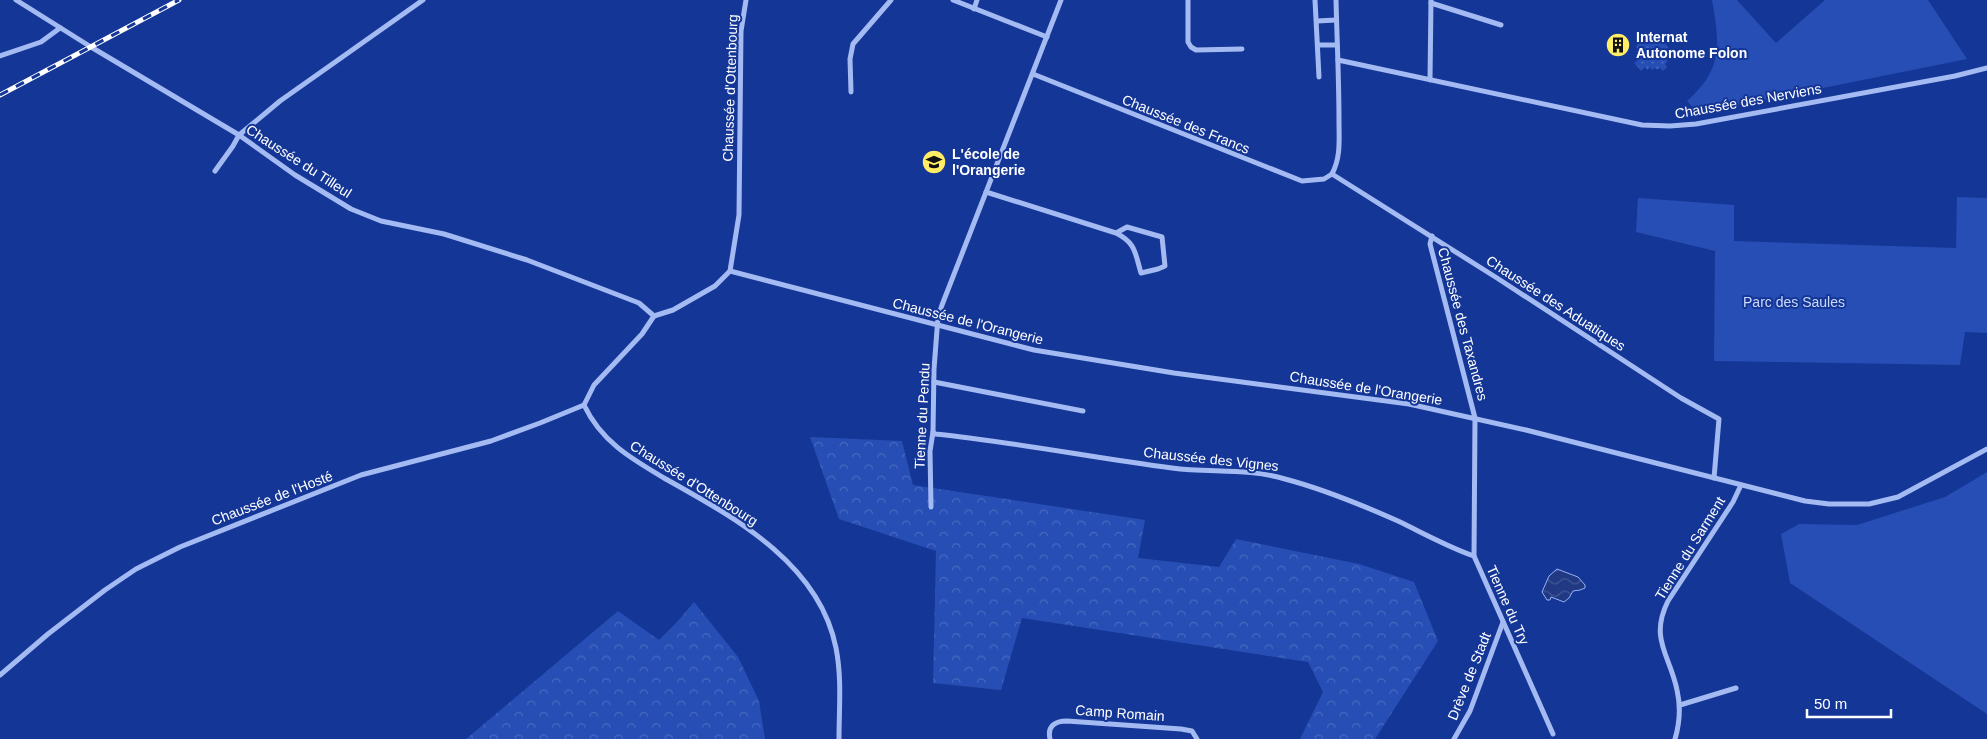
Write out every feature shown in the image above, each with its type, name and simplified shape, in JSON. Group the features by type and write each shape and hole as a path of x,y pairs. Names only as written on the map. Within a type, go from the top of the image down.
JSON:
{"street":[{"name":"Chaussée du Tilleul","path":"16,0 239,135 266,156 329,197 365,215 399,226 451,236 527,260 639,303 654,316"},
{"path":"215,171 239,135 280,101 423,0"},
{"name":"Chaussée d'Ottenbourg","path":"730,271 739,215 741,31 746,0"},
{"path":"851,92 850,60 854,44 890,0"},
{"path":"953,0 1047,36"},
{"path":"974,9 977,0"},
{"name":"Tienne du Pendu","path":"931,508 930,451 933,432 938,325 942,305 1061,0"},
{"path":"1188,0 1188,42 1191,47 1196,50 1242,49"},
{"path":"1316,0 1319,77"},
{"path":"1332,174 1339,154 1336,0"},
{"path":"1430,80 1431,1 1501,25"},
{"path":"1318,21 1336,20"},
{"path":"0,56 41,42 60,28"},
{"path":"1318,45 1337,45"},
{"name":"Chaussée des Nerviens","path":"1338,60 1623,122 1670,126 1696,124 1987,68"},
{"name":"Chaussée des Francs","path":"1033,74 1302,181 1324,179 1332,174"},
{"name":"Chaussée des Aduatiques","path":"1332,174 1432,236 1682,398 1719,419 1714,478"},
{"path":"986,192 1116,232 1132,244 1141,273 1158,270 1164,266 1162,237 1128,227 1116,232"},
{"name":"Chaussée des Taxandres","path":"1432,236 1430,244 1475,418"},
{"path":"584,405 594,385 642,334 654,316 672,310 715,286 730,271"},
{"name":"Chaussée de l'Orangerie","path":"730,271 1011,345 1058,355 1409,404 1475,418 1805,501 1829,504 1869,504 1898,497 1987,449"},
{"path":"934,382 1083,411"},
{"name":"Chaussée d'Ottenbourg","path":"584,405 596,427 626,455 720,509 757,535 810,588 823,609 836,649 840,698 839,739"},
{"name":"Chaussée de l'Hosté","path":"0,675 48,634 105,590 136,569 180,546 361,475 476,445 540,423 584,405"},
{"name":"Tienne du Try","path":"1475,418 1474,556 1553,734"},
{"name":"Chaussée des Vignes","path":"933,432 1174,468 1276,476 1319,490 1380,514 1474,556"},
{"name":"Tienne du Sarment","path":"1675,739 1680,719 1680,705 1677,688 1661,642 1661,620 1668,601 1733,502 1741,485"},
{"name":"Drève de Stadt","path":"1454,739 1477,695 1503,622"},
{"path":"1680,705 1736,688"},
{"name":"Camp Romain","path":"1050,739 1049,731 1053,724 1067,721 1181,729 1192,732 1197,739"}],"green space":[{"path":"1712,0 1737,0 1776,43 1825,0 1928,0 1967,59 1698,113 1687,101 1707,78 1713,67 1716,55 1717,30"},
{"path":"1646,37 1651,43 1654,40 1656,43 1661,39 1668,47 1666,53 1668,56 1665,58 1668,61 1665,64 1667,67 1663,71 1660,68 1652,70 1650,67 1647,70 1645,67 1641,71 1634,63 1638,60 1635,57 1638,54 1636,46"},
{"name":"Parc des Saules","path":"1957,197 1987,198 1987,333 1965,332 1960,365 1714,361 1715,251 1636,232 1638,198 1734,205 1734,241 1956,248"},
{"path":"810,437 902,441 913,485 1145,520 1138,558 1219,567 1236,539 1359,564 1414,582 1438,641 1375,739 1300,739 1323,692 1308,662 1022,618 1001,690 933,683 936,551 839,519"},
{"path":"1987,472 1987,714 1790,583 1781,534 1799,524 1857,525 1945,497"},
{"path":"694,602 738,657 759,701 765,739 466,739 618,611 659,640"}],"water":[{"path":"1557,569 1578,577 1585,585 1585,588 1573,591 1564,602 1551,597 1550,600 1547,600 1542,592 1549,576"}],"railway":[{"path":"0,95 179,0"}],"place":[{"name":"Internat Autonome Folon","path":"1618,45"},
{"name":"L'école de l'Orangerie","path":"934,162"}]}
